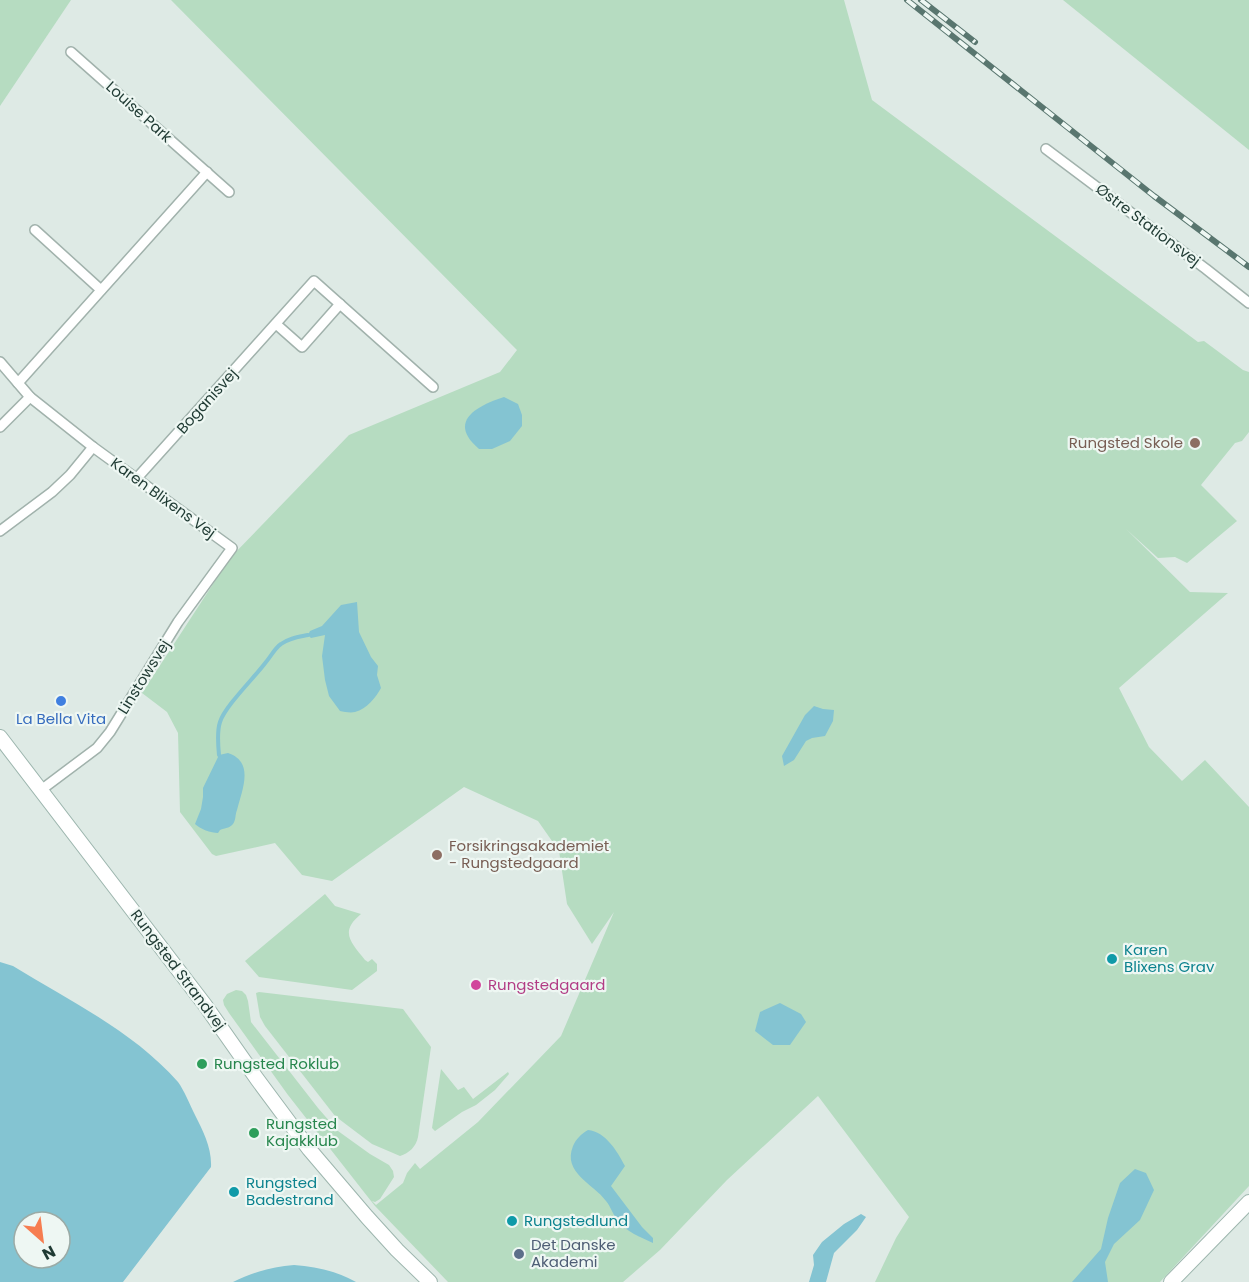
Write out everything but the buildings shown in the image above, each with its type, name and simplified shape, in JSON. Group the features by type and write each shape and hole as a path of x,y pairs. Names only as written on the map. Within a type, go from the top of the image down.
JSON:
{"main road":[{"name":"Rungsted Strandvej","path":"0,737 205,1005 309,1149 397,1250 430,1282"},
{"path":"1172,1282 1249,1202"}],"street":[{"name":"Louise Park","path":"71,52 229,192"},
{"name":"Østre Stationsvej","path":"1046,149 1249,303"},
{"path":"18,383 207,172"},
{"path":"34,230 101,290"},
{"name":"Boganisvej","path":"137,478 314,281 433,387"},
{"path":"276,324 302,347 340,304"},
{"name":"Karen Blixens Vej","path":"0,362 30,397 93,447 232,548"},
{"path":"0,427 30,397"},
{"path":"0,531 52,492 70,475 93,447"},
{"name":"Linstowsvej","path":"41,790 97,747 110,732 178,622 232,548"}],"green space":[{"path":"0,0 71,0 0,106"},
{"path":"171,0 844,0 872,100 1198,342 1204,341 1249,372 1249,432 1242,441 1235,443 1201,485 1237,521 1187,563 1175,557 1158,558 1126,529 1190,592 1228,593 1119,688 1149,747 1182,781 1205,760 1249,807 1249,1186 1160,1282 875,1282 909,1217 818,1096 727,1180 660,1250 623,1282 448,1282 375,1206 288,1095 224,1005 223,1000 227,994 236,990 246,995 251,1022 338,1131 389,1165 394,1177 380,1199 372,1201 376,1205 403,1183 415,1163 420,1169 478,1122 561,1036 614,912 592,944 567,904 559,851 538,821 464,787 332,881 302,875 275,843 216,856 212,854 180,812 178,733 167,712 142,693 230,558 349,435 500,372 517,350"},
{"path":"1063,0 1249,0 1249,150"},
{"path":"325,894 335,906 361,914 350,926 349,937 365,960 368,962 372,959 377,964 377,971 352,990 259,977 245,961"},
{"path":"256,993 403,1009 431,1047 418,1137 412,1149 400,1156 372,1144 335,1116 265,1026 260,1017"},
{"path":"441,1069 458,1090 464,1087 473,1099 508,1072 509,1074 495,1090 476,1105 435,1131 432,1128"}],"water":[{"path":"504,397 518,404 522,415 522,426 510,441 492,449 479,449 465,431 465,423 475,410"},
{"path":"357,602 359,632 378,666 377,675 381,688 374,699 363,708 355,712 348,712 340,711 329,696 322,656 325,635 311,638 308,635 310,631 322,626 341,605"},
{"path":"814,706 834,710 833,721 825,736 806,741 794,760 784,766 782,756 805,715"},
{"path":"228,753 242,763 243,786 235,821 218,833 195,824 201,809 203,788 219,755"},
{"path":"0,962 13,966 100,1018 141,1047 178,1082 206,1140 211,1167 123,1282 0,1282"},
{"path":"780,1003 801,1014 806,1022 790,1045 773,1045 755,1031 760,1012"},
{"path":"588,1130 606,1138 622,1160 625,1166 611,1186 653,1238 653,1243 621,1225 601,1195 575,1171 571,1155 573,1146"},
{"path":"1135,1169 1146,1173 1154,1190 1140,1220 1114,1244 1105,1262 1108,1282 1072,1282 1101,1249 1108,1218 1120,1183"},
{"path":"861,1214 866,1217 857,1230 834,1253 826,1282 809,1282 814,1265 813,1255 822,1242"},
{"path":"294,1265 326,1270 356,1282 233,1282 263,1270"}],"waterway":[{"path":"219,755 219,726 228,708 279,646 290,639 308,635"}],"railway":[{"path":"907,0 1154,196 1249,267"},
{"path":"921,0 975,42"}],"place":[{"name":"Rungsted Skole","path":"1195,443"},
{"name":"La Bella Vita","path":"61,701"},
{"name":"Forsikringsakademiet - Rungstedgaard","path":"437,855"},
{"name":"Karen Blixens Grav","path":"1112,959"},
{"name":"Rungstedgaard","path":"476,985"},
{"name":"Rungsted Roklub","path":"202,1064"},
{"name":"Rungsted Kajakklub","path":"254,1133"},
{"name":"Rungsted Badestrand","path":"234,1192"},
{"name":"Rungstedlund","path":"512,1221"},
{"name":"Det Danske Akademi","path":"519,1254"}]}
